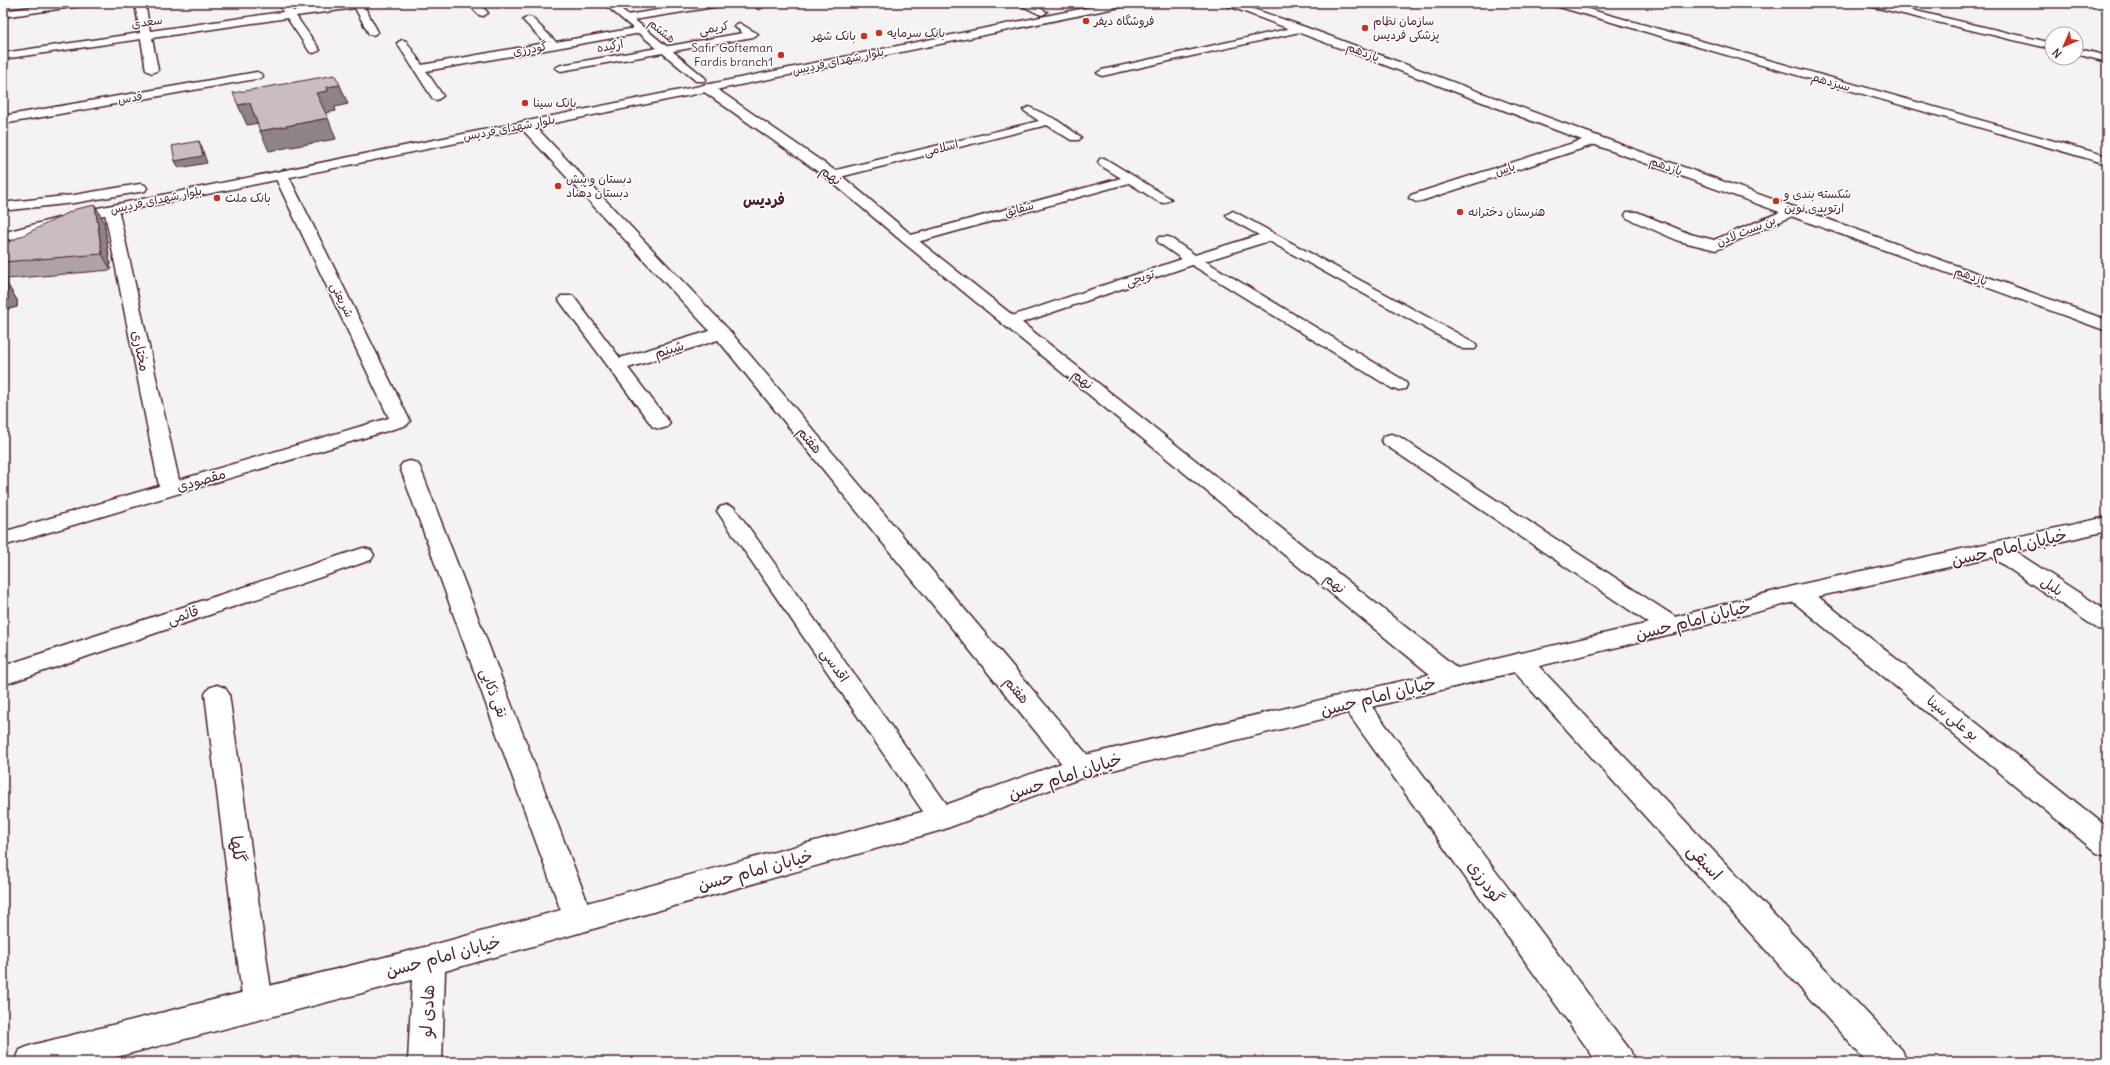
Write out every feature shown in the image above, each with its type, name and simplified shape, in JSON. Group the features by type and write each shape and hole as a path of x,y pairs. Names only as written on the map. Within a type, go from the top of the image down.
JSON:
{"street":[{"path":"3,14 79,3"},
{"path":"140,3 152,70"},
{"path":"282,3 314,50"},
{"path":"474,3 483,13"},
{"name":"هشتم","path":"608,3 704,84"},
{"path":"627,18 720,3"},
{"name":"بلوار شهدای فردیس","path":"7,237 88,214 526,125 704,84 1089,3"},
{"name":"بلوار شهدای فردیس","path":"450,128 704,84 1126,3"},
{"name":"یازدهم","path":"1226,3 1301,29 1595,140 2107,326"},
{"name":"سیزدهم","path":"1556,3 2107,160"},
{"path":"1868,3 2044,44"},
{"path":"362,4 373,32"},
{"name":"سعدی","path":"3,56 362,4"},
{"path":"528,20 553,45"},
{"name":"کریمی","path":"664,49 753,34 739,26"},
{"name":"گودرزی","path":"419,69 641,30"},
{"path":"402,43 437,96"},
{"name":"ارکیده","path":"561,68 664,49"},
{"path":"2084,53 2107,59"},
{"name":"قدس","path":"3,120 257,76"},
{"name":"نهم","path":"704,84 832,175 909,240 1012,321 1452,678"},
{"name":"هفتم","path":"526,125 722,333 1081,767"},
{"name":"شریعتی","path":"283,179 400,421"},
{"name":"بلوار شهدای فردیس","path":"7,206 74,199 150,186"},
{"path":"7,206 21,211 25,218 21,226 7,237"},
{"name":"بن بست لادن","path":"1632,215 1692,240 1704,244 1716,245 1792,212"},
{"name":"مختاری","path":"112,213 170,489"},
{"path":"567,300 660,423"},
{"name":"شبنم","path":"617,365 722,333"},
{"name":"مقصودی","path":"3,539 400,421"},
{"path":"1391,440 1671,626"},
{"name":"نقی ذکایی","path":"410,467 579,919"},
{"name":"خیابان امام حسن","path":"32,1062 429,961 942,818 1081,767 1671,626 1798,593 1997,550 2107,524"},
{"name":"بلبل","path":"1997,550 2107,623"},
{"name":"قائمی","path":"3,676 363,555"},
{"name":"بو علی سینا","path":"1798,593 2107,844"},
{"name":"اسبقی","path":"1520,662 1890,1062"},
{"name":"گودرزی","path":"1354,702 1618,1062"},
{"name":"هادی لو","path":"425,1062 429,961"}],"lane":[{"path":"1022,3 1042,12"},
{"path":"1102,73 1301,29"},
{"path":"1028,110 1075,136"},
{"name":"اسلامی","path":"832,175 1051,122"},
{"name":"یاس","path":"1416,198 1595,140"},
{"path":"1104,162 1164,199"},
{"name":"شقایق","path":"909,240 1130,178"},
{"path":"1233,215 1469,346"},
{"name":"توپچی","path":"1012,321 1269,236"},
{"path":"1164,240 1193,260 1399,385"},
{"name":"اقدسی","path":"727,512 942,818"},
{"name":"گلها","path":"217,694 258,1004"}],"building":[{"path":"335,75 340,85 327,87 328,91 316,93 328,118 260,131 250,103 238,105 233,93"},
{"path":"199,141 203,156 175,161 172,146"},
{"path":"95,205 102,254 3,262 3,245 76,209"},
{"path":"6,283 7,290 3,291 3,284"}],"place":[{"name":"فروشگاه دیفر","path":"1086,21"},
{"name":"سازمان نظام پزشکی فردیس","path":"1365,28"},
{"name":"بانک سرمایه","path":"879,33"},
{"name":"بانک شهر","path":"864,36"},
{"name":"Safir Gofteman Fardis branch1","path":"781,55"},
{"name":"بانک سینا","path":"525,103"},
{"name":"دبستان و پبش دبستان دهناد","path":"558,186"},
{"name":"بانک ملت","path":"217,198"},
{"name":"شکسته بندی و ارتوپدی نوین","path":"1776,201"},
{"name":"هنرستان دخترانه","path":"1460,212"}],"district":[{"name":"فردیس","path":"764,200"}]}
